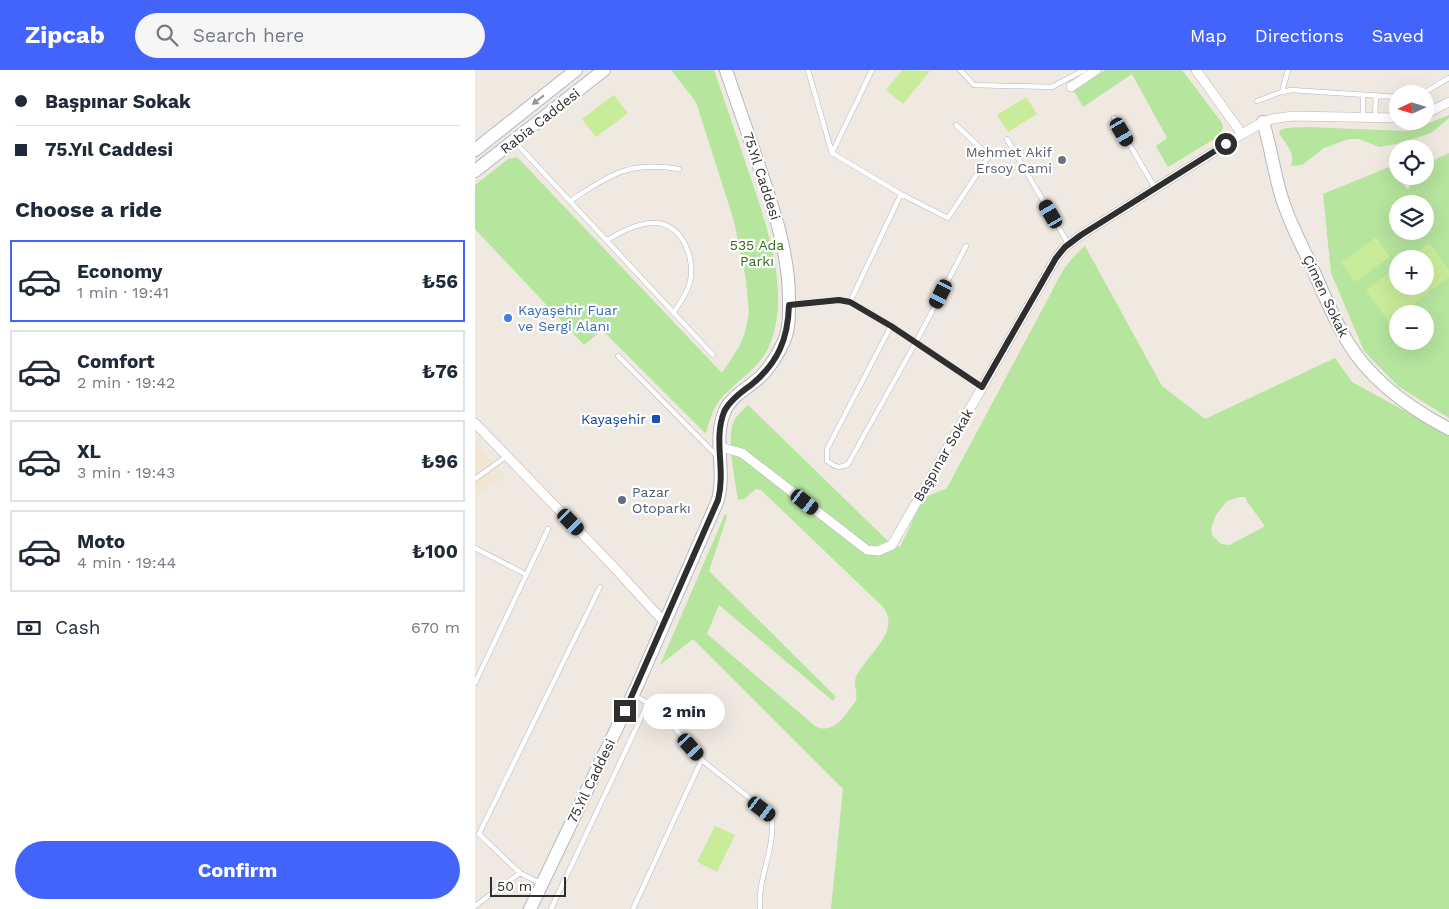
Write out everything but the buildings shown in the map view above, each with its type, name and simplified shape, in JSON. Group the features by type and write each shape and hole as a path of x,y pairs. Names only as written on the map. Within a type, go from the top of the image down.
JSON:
{"street":[{"name":"Rabia Caddesi","path":"475,150 576,70"},
{"name":"Rabia Caddesi","path":"475,171 604,70"},
{"name":"75.Yıl Caddesi","path":"530,909 633,694 718,500 722,487 719,447 721,427 726,408 763,374 772,362 783,342 789,323 787,274 781,235 726,70"},
{"path":"1071,86 1096,70"},
{"path":"1196,70 1243,134"},
{"path":"1434,110 1449,102"},
{"name":"Başpınar Sokak","path":"719,447 742,453 867,550 878,551 892,545 1056,258 1069,245 1081,235 1155,188 1263,122 1282,116 1389,118"},
{"name":"Çimen Sokak","path":"1263,122 1286,209 1333,314 1348,342 1375,376 1392,392 1425,415 1449,428"},
{"path":"475,423 665,623"}],"lane":[{"path":"808,70 832,153 901,194 948,218 989,156 956,124"},
{"path":"832,153 872,70"},
{"path":"960,70 974,85 1052,87 1077,72 1084,70"},
{"path":"1282,92 1288,70"},
{"path":"1434,87 1449,78"},
{"path":"1257,101 1291,90 1389,96"},
{"path":"1363,95 1363,116"},
{"path":"1375,117 1376,96"},
{"path":"1114,118 1155,188"},
{"path":"1007,139 1069,245"},
{"path":"514,141 713,355"},
{"path":"570,201 612,176 631,168 652,166 679,169"},
{"path":"850,302 901,194"},
{"path":"607,240 646,224 666,224 676,231 690,257 692,270 689,285 674,312"},
{"path":"891,326 827,449 827,461 834,466 842,467 848,464 916,342 966,246"},
{"path":"789,305 839,300 850,302 916,342 982,387"},
{"path":"618,356 721,460"},
{"path":"475,478 507,456"},
{"path":"475,683 525,574 548,529"},
{"path":"475,548 525,574"},
{"path":"479,834 600,587"},
{"path":"633,694 660,711 704,762 771,815 772,834 760,888 760,909"},
{"path":"551,909 648,703"},
{"path":"633,909 702,759"},
{"path":"475,830 520,873 541,883"},
{"path":"475,906 520,873"}],"shaded area":[{"path":"475,443 505,475 475,497"}],"green space":[{"name":"535 Ada Parkı","path":"671,70 714,70 768,231 777,278 778,301 776,323 770,344 755,366 720,400 712,414 706,434 602,330 584,345 475,229 475,185 508,159 516,157 722,373 739,347 745,333 749,313 746,280 734,221 696,102"},
{"path":"902,70 930,71 903,104 886,90"},
{"path":"1105,70 1182,70 1222,123 1221,135 1168,167 1156,146 1167,138 1132,74 1083,107 1074,91"},
{"path":"614,95 628,113 596,137 582,119"},
{"path":"1026,97 1037,114 1008,132 997,115"},
{"path":"1449,115 1449,118 1431,133 1409,140 1389,140 1389,145 1379,147 1359,139 1349,139 1324,148 1302,165 1291,166 1291,152 1279,133 1280,130 1287,128 1306,127 1409,131 1434,130 1434,121"},
{"path":"1449,153 1449,418 1398,386 1364,351 1331,273 1323,194 1389,167 1389,185 1404,185 1408,190 1410,185 1434,185 1434,160"},
{"path":"1376,237 1389,256 1389,258 1355,282 1341,263"},
{"path":"1429,243 1449,270 1449,277 1434,288 1434,250 1420,250"},
{"path":"1085,246 1162,386 1205,419 1335,358 1352,382 1449,435 1449,909 831,909 843,789 693,639 660,665 725,514 727,516 726,520 709,571 836,697 833,701 719,605 707,634 815,726 825,729 830,728 842,719 856,700 856,677 885,634 888,616 883,607 761,490 756,489 744,499 738,500 731,444 734,421 748,405 892,545 900,547 920,505 926,497 947,488 1058,279 1065,267","holes":["1245,497 1265,526 1230,545 1221,544 1212,535 1211,528 1216,515 1227,501"]},
{"path":"1389,273 1389,295 1425,295 1412,305 1389,305 1389,322 1366,290"},
{"path":"715,826 735,835 717,872 697,862"}],"place":[{"name":"Mehmet Akif Ersoy Cami","path":"1062,160"},
{"name":"Kayaşehir Fuar ve Sergi Alanı","path":"508,318"},
{"name":"Kayaşehir","path":"656,419"},
{"name":"Pazar Otoparkı","path":"622,500"}],"route":[{"path":"625,711 718,500 722,487 719,447 720,433 726,408 763,374 772,362 787,333 789,305 839,300 850,302 891,326 982,387 1056,258 1065,247 1162,183 1226,144"}]}
